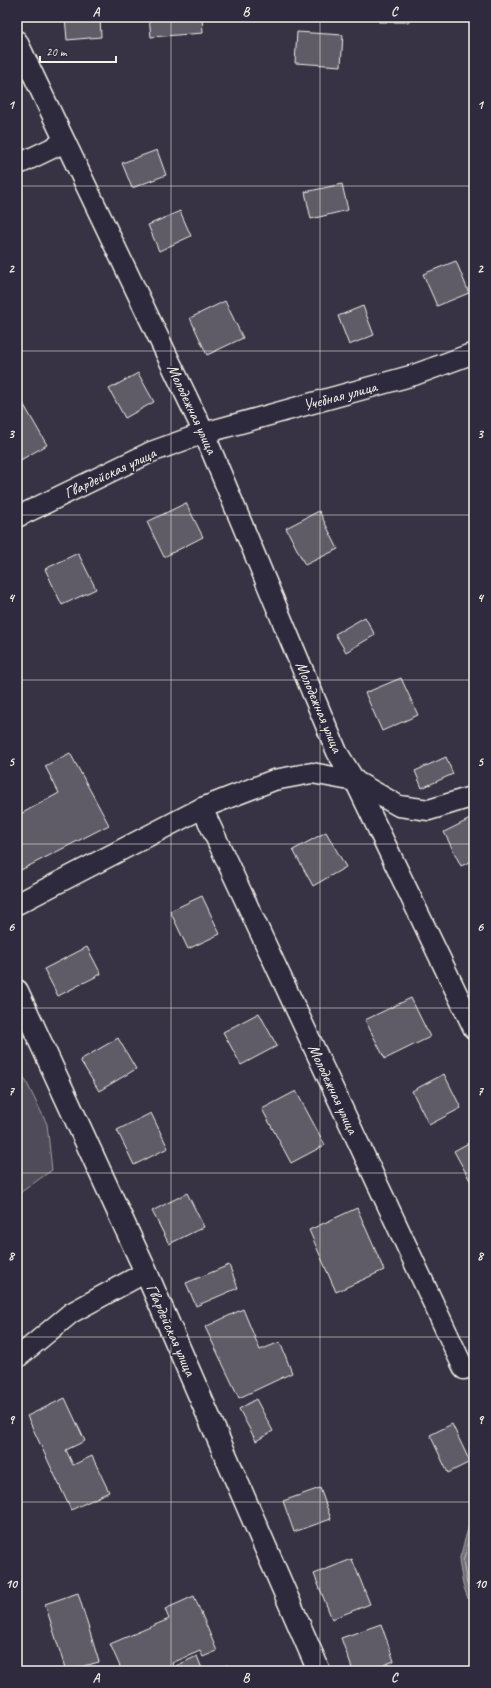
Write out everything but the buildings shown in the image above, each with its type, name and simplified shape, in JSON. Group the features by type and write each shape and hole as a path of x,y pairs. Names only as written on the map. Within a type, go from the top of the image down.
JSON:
{"main road":[{"name":"Гвардейская улица","path":"17,991 146,1272 319,1671"}],"street":[{"name":"Молодежная улица","path":"17,41 204,433 336,752 355,781 474,1029"},
{"path":"17,165 65,142"},
{"name":"Учебная улица","path":"204,433 414,376 474,354"},
{"name":"Гвардейская улица","path":"17,517 151,452 204,433"},
{"name":"Молодежная улица","path":"17,904 202,808 274,780 312,773 355,781 399,806 429,810 474,796"},
{"name":"Молодежная улица","path":"202,808 464,1369"},
{"path":"17,1358 71,1313 146,1272"}],"shaded area":[{"path":"17,1063 47,1124 52,1170 17,1195"}],"water":[{"path":"474,1507 474,1631 472,1609 463,1585 459,1561"}]}
